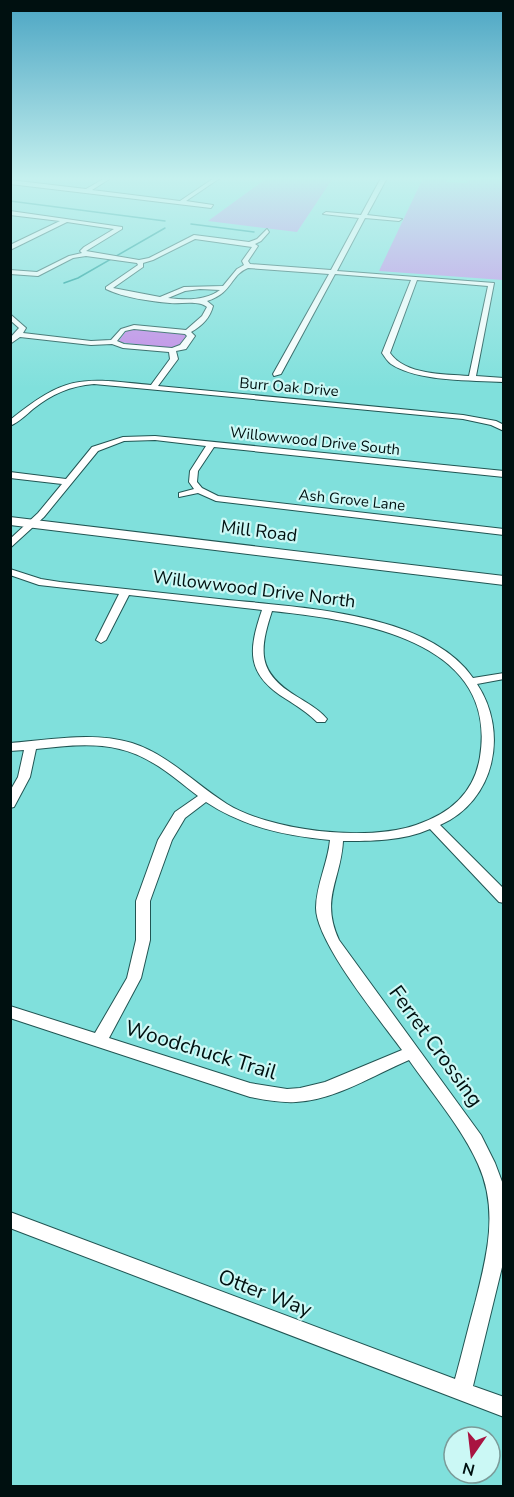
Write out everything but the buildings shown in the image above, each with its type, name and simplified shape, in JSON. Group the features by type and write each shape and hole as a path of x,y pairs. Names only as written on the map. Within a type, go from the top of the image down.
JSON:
{"street":[{"path":"86,254 83,252 87,248"},
{"path":"10,272 38,274 71,257 86,254 139,262 156,257 172,248"},
{"path":"248,266 245,261 254,248"},
{"path":"277,374 346,248"},
{"path":"139,262 141,266 108,288 162,299 201,300 219,294 240,268 248,266 492,284 472,377"},
{"path":"415,278 386,353 387,359 396,366 415,371 504,380"},
{"path":"162,299 186,288 224,288"},
{"path":"113,342 123,330 134,327 187,332 200,323 210,309 201,300"},
{"path":"10,315 23,328 19,335 10,342"},
{"path":"19,335 91,343 113,342 123,346 172,350 183,347 191,336 187,332"},
{"path":"153,387 174,359 172,350"},
{"path":"386,369 396,366"},
{"name":"Burr Oak Drive","path":"10,424 49,393 68,382 100,382 463,417 493,423 504,429"},
{"name":"Willowwood Drive South","path":"32,524 95,449 122,436 504,474"},
{"path":"182,495 199,490 194,483 193,476 211,444"},
{"path":"10,475 67,482"},
{"name":"Ash Grove Lane","path":"199,490 232,501 504,532"},
{"name":"Mill Road","path":"10,521 504,581"},
{"path":"10,545 32,524"},
{"name":"Willowwood Drive North","path":"10,572 39,582 348,616 384,626 428,646 446,658 472,682 484,708 489,741 484,772 478,788 467,802 432,824 382,835 337,838 288,831 238,816 204,797 156,758 128,746 102,741 70,741 10,747"},
{"path":"100,640 125,593"},
{"path":"268,607 257,641 258,663 275,686 308,706 321,719"},
{"path":"472,682 504,676"},
{"path":"10,804 24,777 31,746"},
{"path":"99,1041 134,978 143,940 143,901 165,840 180,815 204,797"},
{"path":"432,824 504,898"},
{"name":"Ferret Crossing","path":"337,838 337,850 324,902 324,920 333,942 475,1140 490,1166 498,1196 501,1226 497,1255 462,1392"},
{"name":"Woodchuck Trail","path":"10,1012 250,1090 275,1095 302,1095 412,1052"},
{"name":"Otter Way","path":"10,1220 504,1407"}],"shaded area":[{"path":"390,248 503,248 503,280 379,271"},
{"path":"131,329 187,335 179,346 171,348 118,342 126,331"}],"waterway":[{"path":"64,283 78,278 130,248"}]}
